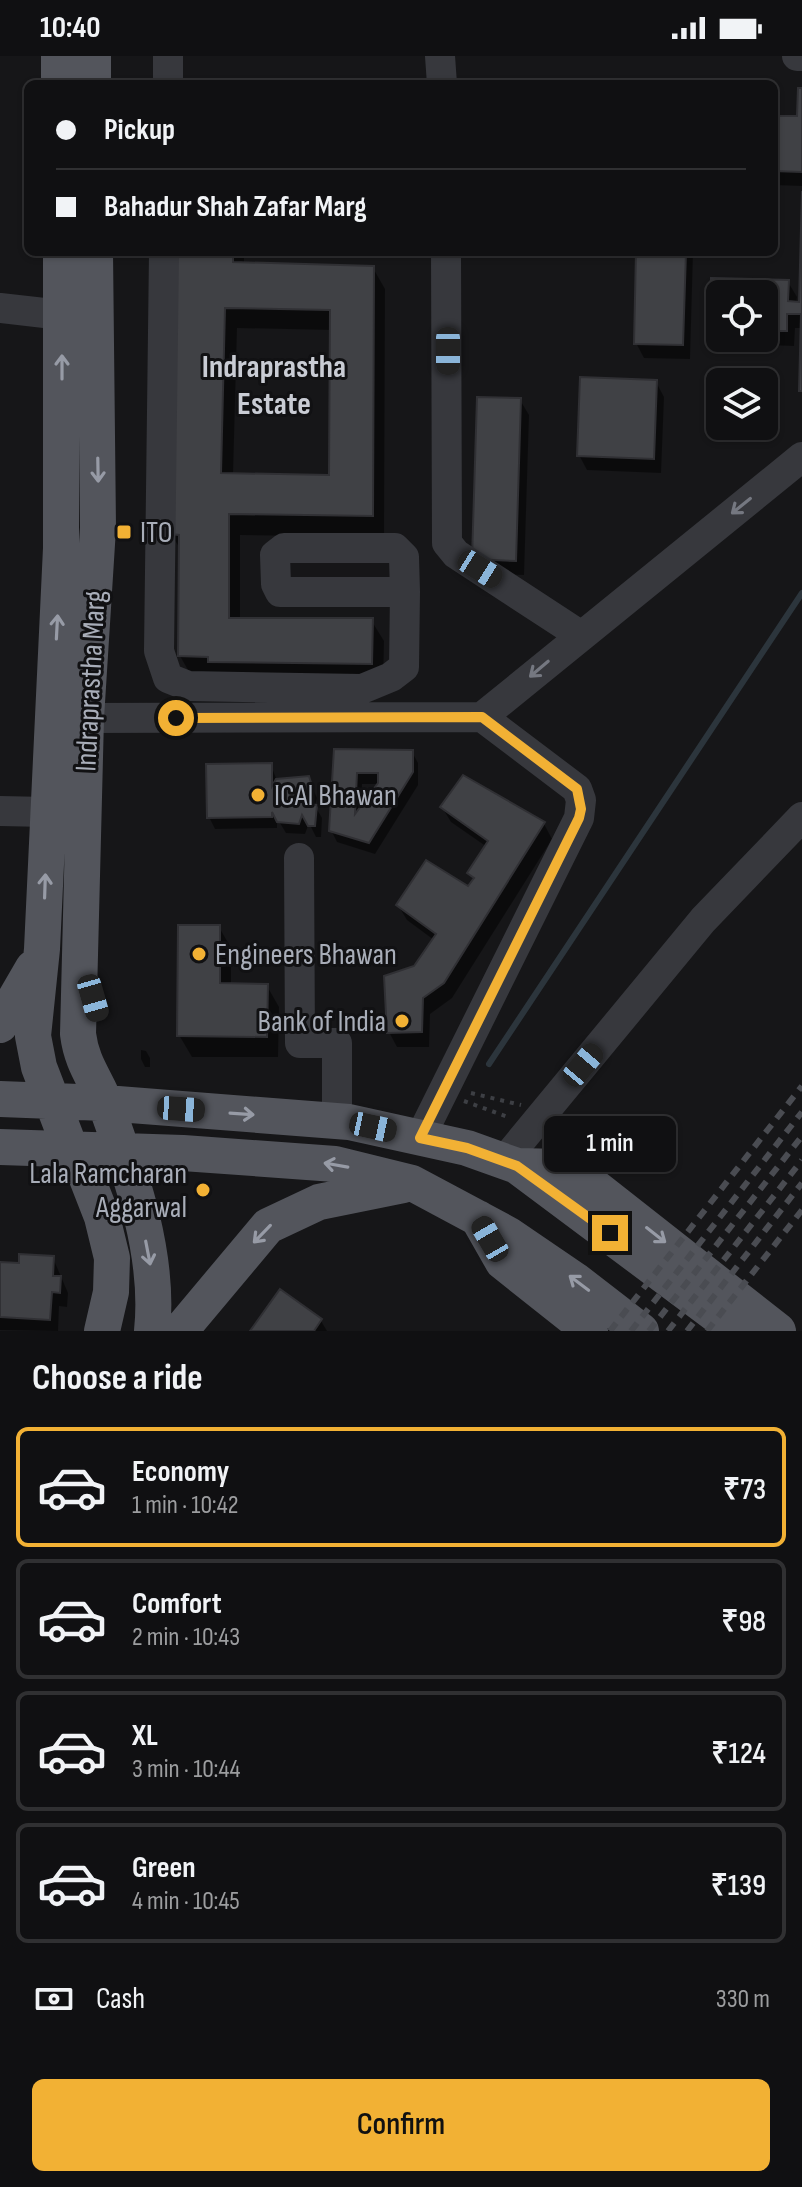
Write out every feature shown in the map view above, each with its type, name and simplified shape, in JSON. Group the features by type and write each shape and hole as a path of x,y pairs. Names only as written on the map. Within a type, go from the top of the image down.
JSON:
{"main road":[{"path":"59,56 59,80"},
{"path":"93,56 93,80"},
{"name":"Indraprastha Marg","path":"61,256 61,548 42,949 33,1036 39,1067 70,1148 86,1176 102,1217 112,1258 111,1292 102,1331"},
{"name":"Indraprastha Marg","path":"95,256 98,528 86,718 80,1050 86,1069 121,1104 122,1150 137,1201 152,1275 152,1331"},
{"path":"0,1025 42,949"},
{"path":"0,1099 121,1104 337,1121 467,1148 510,1164 738,1331"},
{"path":"0,1147 122,1150 335,1164 412,1183 509,1235 575,1280 641,1331"},
{"path":"510,1164 563,1167 587,1181 778,1331"},
{"path":"180,1331 268,1226 319,1202 412,1183"},
{"path":"477,1216 503,1262 590,1331"}],"lane":[{"path":"168,56 168,80"},
{"path":"440,56 442,80"},
{"path":"164,256 159,651 168,678 188,686 362,689 391,677 404,667 405,592"},
{"path":"446,256 447,543 456,554 580,635"},
{"path":"0,308 62,315"},
{"path":"482,717 802,457"},
{"path":"86,718 482,717 577,789 581,809 528,923 420,1138"},
{"path":"0,811 47,812"},
{"path":"510,1164 703,920 802,817"},
{"path":"299,858 300,1043 337,1043 337,1121"}],"path":[{"path":"467,1092 527,1106"},
{"path":"463,1101 518,1121"}],"building":[{"path":"798,88 802,88 802,172 778,171 778,116 797,116"},
{"path":"802,191 802,391 799,391 801,314 787,314 787,331 778,331 778,280 711,278 789,280 788,301 799,302"},
{"path":"168,256 233,256 233,262 374,266 373,516 229,514 229,618 373,618 372,664 208,662 208,657 178,656 179,535 171,534","holes":["225,308 330,310 329,475 221,473"]},
{"path":"636,256 686,256 683,345 634,344"},
{"path":"580,377 657,380 654,459 577,456"},
{"path":"477,397 521,398 516,561 472,559"},
{"path":"334,749 413,750 413,772 369,843 329,831","holes":["357,773 378,773 378,783 355,814"]},
{"name":"ICAI Bhawan","path":"272,763 272,786 276,779 309,776 312,786 306,804 317,805 315,826 308,826 302,815 299,824 277,822 272,812 272,817 207,818 206,764"},
{"path":"463,775 545,822 444,983 423,998 422,1032 387,1033 384,976 414,966 436,934 396,905 426,860 468,886 474,878 467,873 488,841 440,807"},
{"name":"Engineers Bhawan","path":"178,925 220,925 220,983 268,984 267,1037 177,1036"},
{"path":"19,1254 54,1256 53,1276 61,1276 60,1293 52,1292 50,1320 0,1317 0,1262 19,1263"},
{"path":"280,1289 322,1319 314,1331 250,1331"}],"waterway":[{"path":"489,1064 802,593"}],"railway":[{"path":"610,1331 802,1086"},
{"path":"631,1331 802,1112"},
{"path":"649,1331 802,1136"},
{"path":"668,1331 802,1160"},
{"path":"687,1331 802,1183"},
{"path":"707,1331 802,1210"}],"place":[{"name":"ITO","path":"124,532"},
{"name":"ICAI Bhawan","path":"258,795"},
{"name":"Engineers Bhawan","path":"199,954"},
{"name":"Bank of India","path":"402,1021"},
{"name":"Lala Ramcharan Aggarwal","path":"203,1190"}],"district":[{"name":"Indraprastha Estate","path":"274,384"}],"route":[{"path":"176,718 482,717 577,789 581,800 579,818 420,1138 467,1148 517,1166 610,1233"}]}
